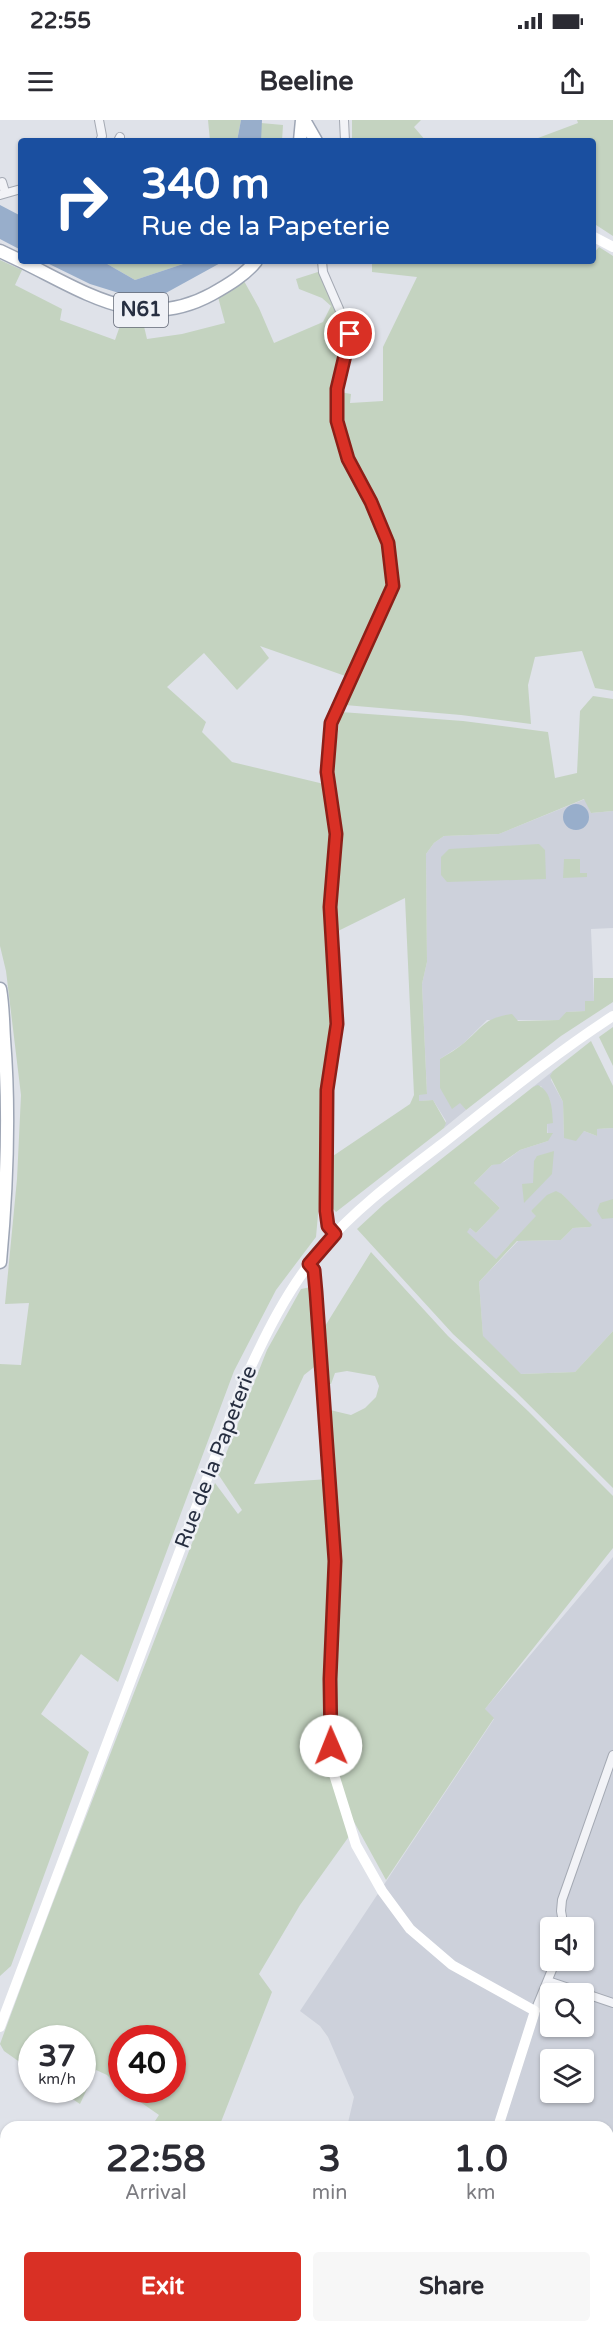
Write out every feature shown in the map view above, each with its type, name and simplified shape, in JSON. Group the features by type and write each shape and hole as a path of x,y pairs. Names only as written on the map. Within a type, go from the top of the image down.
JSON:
{"main road":[{"path":"300,138 303,120"},
{"path":"303,120 314,138"},
{"path":"596,238 613,247"},
{"name":"N61","path":"0,251 18,260"},
{"name":"N61","path":"27,264 120,307 158,311 205,298 229,284 252,264"},
{"path":"0,989 8,1122 7,1186 0,1262"},
{"name":"Rue de la Papeterie","path":"0,2027 242,1386 263,1338 290,1291 309,1264 335,1234 379,1193 553,1057 613,1016"},
{"path":"309,1264 314,1270 316,1292 335,1561 330,1679 332,1768 356,1845 382,1891 410,1929 452,1965 535,2011 500,2121"}],"street":[{"path":"99,120 101,138"},
{"path":"344,120 345,138"},
{"path":"2,182 2,194 18,190"},
{"path":"322,264 323,272 350,334 337,389 337,421 348,459 371,502 388,543 393,586 331,723 327,772 336,834 330,907 337,1024 327,1090 326,1211 328,1226 335,1234"},
{"path":"562,1917 562,1900 613,1755"},
{"path":"535,2011 552,1971"},
{"path":"548,1981 613,2003"}],"shaded area":[{"path":"585,799 591,813 613,811 613,928 591,929 594,1001 585,1011 566,1012 560,1020 487,1020 463,1044 440,1059 452,1108 460,1102 466,1110 444,1128 446,1121 433,1100 419,1101 419,1094 427,1093 422,984 427,962 426,854 434,843 444,836 499,834"},
{"path":"553,1071 551,1080 563,1102 564,1138 584,1131 597,1136 596,1129 613,1128 613,1331 575,1372 520,1374 483,1337 479,1282 518,1241 561,1240 573,1228 590,1227 562,1194 531,1211 537,1216 495,1260 466,1232 470,1228 476,1233 500,1208 474,1183 492,1165 504,1162 520,1150 548,1141 547,1123 552,1123 550,1100 541,1086 533,1087"},
{"path":"613,1557 613,2121 348,2121 354,2097 328,2037 320,2026 300,2011 494,1719 484,1710"}],"green space":[{"path":"208,120 241,120 238,138 210,138"},
{"path":"352,120 421,120 414,127 423,138 352,138"},
{"path":"577,120 613,120 613,236 596,225 596,138 538,138 578,123"},
{"path":"261,123 283,125 282,138 261,138"},
{"path":"599,247 613,256 613,691 595,688 582,651 535,657 528,685 531,724 461,715 345,705 397,585 385,525 351,459 340,409 340,392 351,394 350,403 383,401 383,347 417,277 372,272 372,264 596,264 596,250"},
{"path":"0,260 22,270 15,285 62,309 60,320 115,340 122,320 143,322 147,339 182,334 225,323 218,297 244,281 274,343 323,322 331,306 322,298 299,289 296,279 321,271 348,333 334,383 335,426 349,469 382,538 388,563 388,590 351,678 260,646 269,658 237,690 204,653 167,687 206,722 202,732 232,762 324,784 333,837 325,934 332,1019 324,1075 321,1181 316,1237 276,1290 234,1371 118,1682 81,1654 41,1714 89,1752 11,1966 0,1976 0,1364 21,1365 29,1303 5,1304 17,1179 21,1095 6,971 0,946"},
{"path":"107,264 183,264 135,280"},
{"path":"593,696 613,699 613,811 591,813 584,799 499,834 444,836 434,843 426,854 427,962 422,984 427,1094 419,1095 419,1101 433,1100 446,1123 444,1128 336,1212 327,1202 330,1158 410,1104 414,1095 405,898 334,933 335,870 330,783 341,712 463,721 548,732 555,778 577,773 580,711"},
{"path":"539,844 545,850 546,879 447,882 441,875 441,857 449,849"},
{"path":"564,859 580,859 580,873 587,873 587,877 563,878"},
{"path":"594,978 613,978 613,1002 561,1036 466,1110 460,1103 452,1109 440,1088 440,1059 461,1045 490,1020 496,1018 512,1014 518,1021 559,1020 566,1012 585,1011 585,1001 594,1001"},
{"path":"613,1027 613,1066 599,1037"},
{"path":"591,1041 613,1086 613,1128 597,1129 597,1136 584,1131 576,1141 564,1138 563,1102 550,1076 553,1071"},
{"path":"538,1085 549,1096 553,1123 547,1124 547,1133 553,1133 548,1141 520,1150 500,1164 492,1165 474,1183 500,1208 476,1233 470,1228 467,1232 496,1259 536,1216 531,1211 547,1195 556,1191 562,1194 592,1225 573,1228 561,1240 517,1241 479,1282 483,1336 521,1374 575,1372 613,1331 613,1488 515,1391 453,1334 357,1229 384,1204"},
{"path":"554,1151 552,1174 524,1203 522,1184 533,1183 534,1161 537,1156"},
{"path":"613,1199 613,1218 602,1219 597,1211 600,1203"},
{"path":"371,1252 448,1336 528,1411 613,1496 613,1548 485,1709 494,1718 386,1880 348,1811 338,1770 333,1734 335,1502 330,1410 351,1415 365,1408 376,1397 379,1386 375,1376 347,1371 335,1373 331,1384 327,1384 322,1331"},
{"path":"311,1287 313,1338 318,1364 304,1375 254,1484 329,1479 331,1587 327,1746 350,1835 300,1905 259,1974 272,1992 221,2121 155,2121 159,2115 142,2103 186,2103 186,2025 108,2025 108,2076 96,2070 96,2025 18,2025 18,2061 4,2051 0,2044 215,1483 238,1514 242,1510 218,1474 267,1350 301,1289"}],"water":[{"path":"241,120 262,120 261,138 238,138"},
{"path":"0,205 18,214 18,248 0,239"},
{"path":"49,264 107,264 135,280 183,264 219,264 164,294 135,298 90,284"},
{"path":"576,804 585,808 589,817 585,826 576,830 567,826 563,817 567,808"}],"route":[{"path":"331,1746 330,1679 335,1561 316,1292 314,1270 309,1264 335,1234 328,1226 326,1211 327,1090 337,1024 330,907 336,834 327,772 331,723 393,586 388,543 371,502 348,459 337,421 337,389 350,334"}]}
